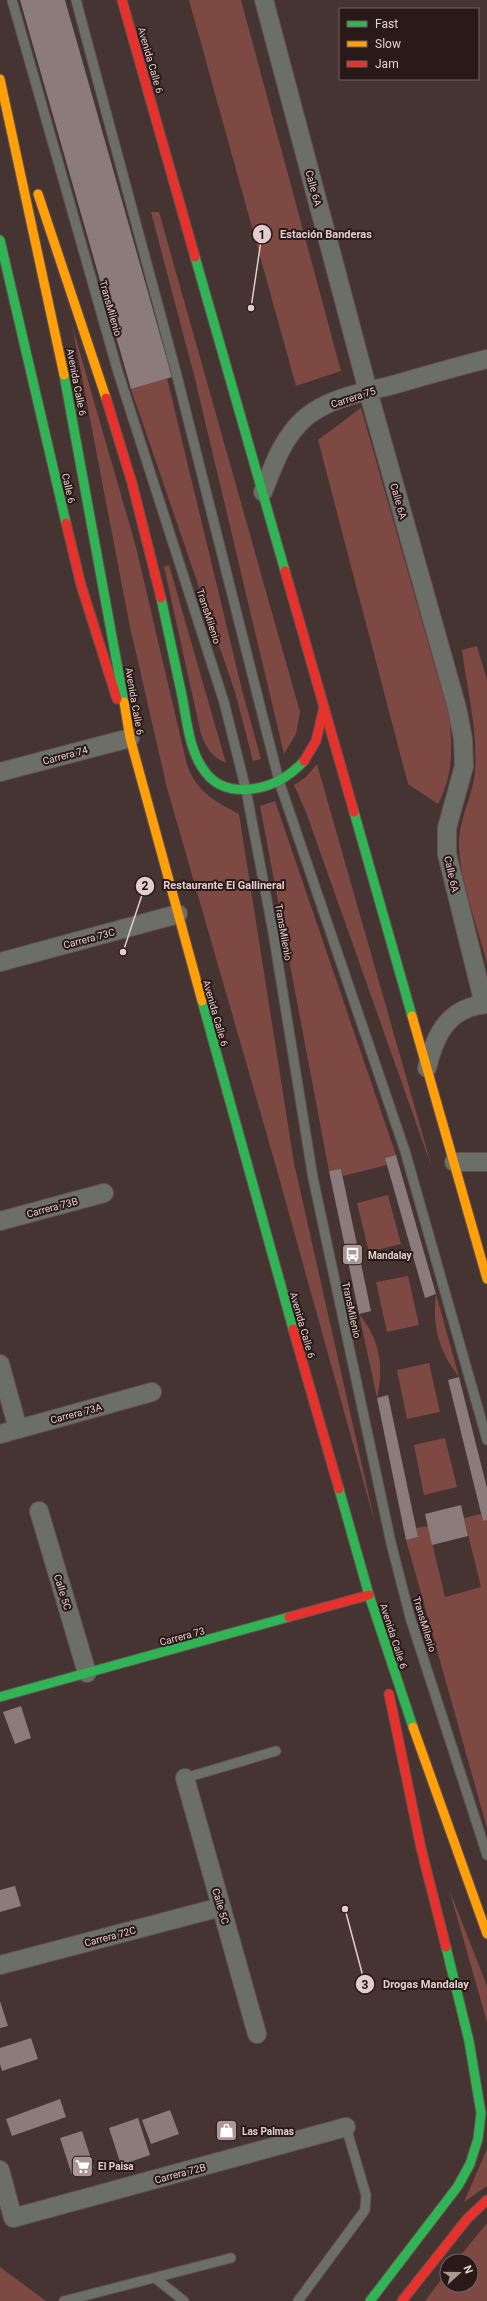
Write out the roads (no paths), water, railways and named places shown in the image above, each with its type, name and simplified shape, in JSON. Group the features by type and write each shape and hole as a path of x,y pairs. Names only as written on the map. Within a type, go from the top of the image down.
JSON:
{"main road":[{"name":"Avenida Calle 6","path":"122,0 487,1279"},
{"name":"Avenida Calle 6","path":"0,79 5,96 78,442 130,738 369,1595 424,1761 487,1934"},
{"path":"5,96 30,170"},
{"path":"35,185 83,325 132,483 156,576 194,754 203,771 216,783 231,789 246,790 267,786 279,781 294,771 314,747 324,704"},
{"name":"Calle 6","path":"0,240 3,259 81,585 130,738"},
{"path":"369,1595 385,1672"},
{"name":"Carrera 73","path":"0,1697 369,1595"},
{"path":"370,2301 458,2186 470,2164 478,2139 481,2113 469,2040 421,1848 388,1687"},
{"path":"402,2301 466,2219 487,2200"}],"street":[{"name":"Calle 6A","path":"264,0 368,391 457,708 464,738 464,766 447,828 447,854 486,1004"},
{"name":"Carrera 75","path":"263,492 282,448 304,418 318,409 368,391 487,359"},
{"name":"Carrera 74","path":"0,772 130,738"},
{"name":"Carrera 73C","path":"0,962 178,914"},
{"path":"427,1068 433,1042 441,1028 453,1017 470,1008 486,1004"},
{"path":"454,1162 487,1162"},
{"name":"Carrera 73B","path":"0,1222 104,1193"},
{"path":"0,1364 18,1429"},
{"name":"Carrera 73A","path":"0,1434 152,1392"},
{"name":"Calle 5C","path":"39,1511 87,1673"},
{"name":"Calle 5C","path":"185,1778 257,2034"},
{"name":"Carrera 72C","path":"0,1965 221,1907"},
{"name":"Carrera 72B","path":"0,2170 13,2218 346,2128"}],"lane":[{"name":"TransMilenio","path":"12,0 118,372 213,663 246,790 274,932 313,1178 391,1543 410,1617 487,1855"},
{"path":"76,0 179,384 279,781 405,1151 487,1440"},
{"path":"185,1778 276,1751"},
{"path":"298,2301 365,2210 366,2195 346,2128"},
{"path":"64,2301 232,2258"},
{"path":"155,2278 184,2301"}],"place":[{"name":"Estación Banderas","path":"251,308"},
{"name":"Restaurante El Gallineral","path":"123,952"},
{"name":"Mandalay","path":"353,1255"},
{"name":"Drogas Mandalay","path":"345,1909"},
{"name":"Las Palmas","path":"226,2131"},
{"name":"El Paisa","path":"82,2166"}]}
